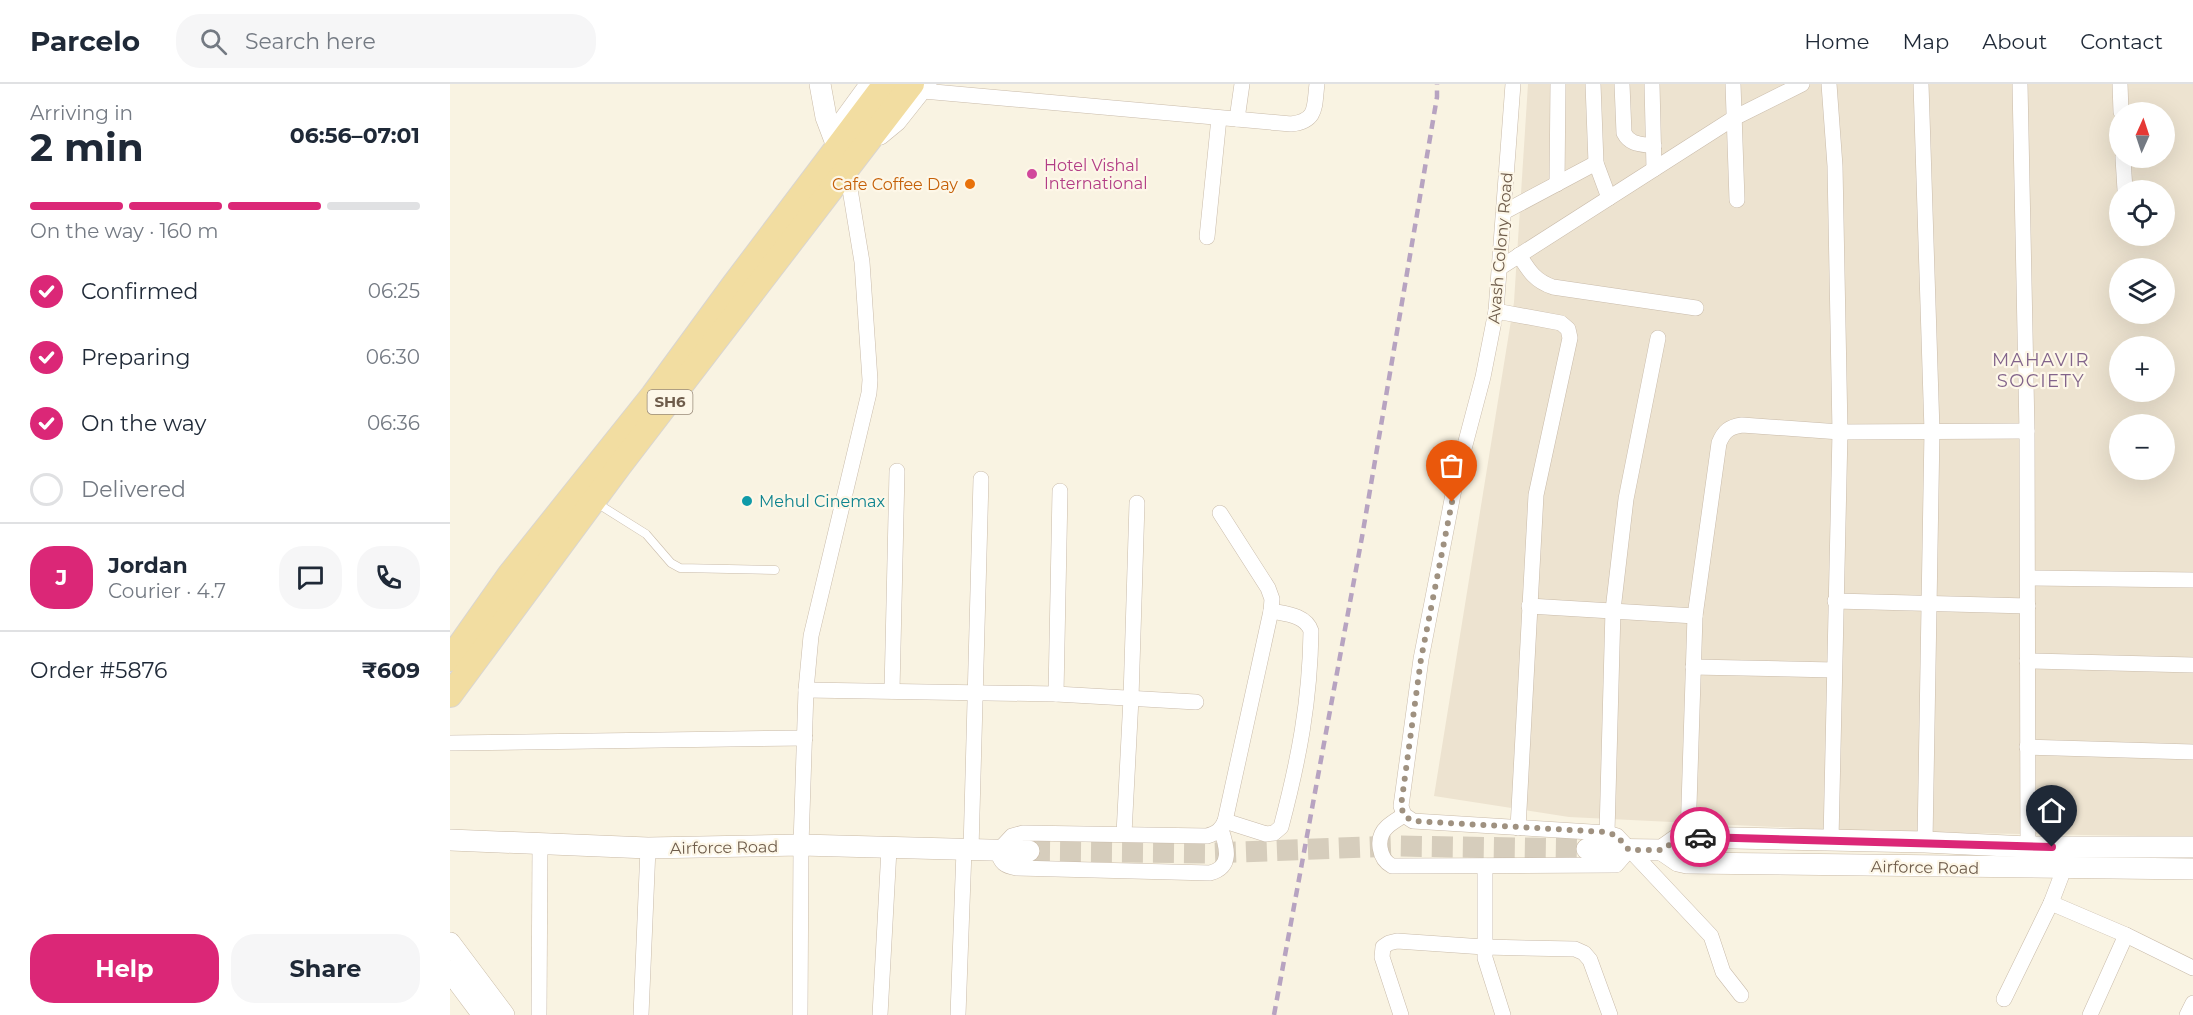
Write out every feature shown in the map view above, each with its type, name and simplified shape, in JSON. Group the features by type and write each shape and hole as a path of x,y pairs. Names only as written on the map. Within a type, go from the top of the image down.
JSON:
{"main road":[{"path":"820,84 823,107 834,139"},
{"name":"SH6","path":"450,659 510,574 653,395 834,139 879,95 921,86"},
{"name":"SH6","path":"450,694 593,501 870,142 879,95"},
{"name":"Airforce Road","path":"1662,850 1679,838 1688,837 1925,842 2028,847 2193,847"},
{"name":"Airforce Road","path":"450,840 648,848 801,846 1029,851"},
{"name":"Airforce Road","path":"1587,849 1662,850 1678,861 1687,863 2193,869"},
{"path":"450,943 504,1015"},
{"path":"450,970 483,1015"}],"street":[{"path":"1237,119 1242,84"},
{"path":"870,142 891,130 921,86 1291,124 1309,119 1313,112 1317,84"},
{"name":"Avash Colony Road","path":"1404,816 1401,806 1402,795 1421,659 1456,479 1483,377 1496,310 1513,84"},
{"path":"1557,184 1558,84"},
{"path":"1593,84 1596,163 1609,198"},
{"path":"1622,84 1624,133 1627,140 1654,146"},
{"path":"1652,84 1654,169"},
{"path":"1733,84 1737,200"},
{"path":"1501,267 1734,118 1802,84"},
{"path":"1829,84 1835,166 1840,432 1831,840"},
{"path":"1921,84 1932,431 1925,842"},
{"path":"2020,84 2027,431 2028,868"},
{"path":"2120,84 2121,102"},
{"path":"1207,237 1219,118"},
{"path":"1504,212 1596,163"},
{"path":"800,1015 801,846 806,690 813,622 869,393 870,380 862,262 847,171"},
{"path":"1519,255 1533,277 1541,284 1696,308"},
{"path":"1496,310 1561,323 1568,329 1570,338 1539,479 1518,828"},
{"path":"1606,832 1613,610 1626,499 1658,338"},
{"path":"1688,837 1695,616 1719,443 1723,434 1731,427 1742,425 1840,432 2027,431"},
{"path":"892,691 897,471"},
{"path":"957,1015 975,693 981,479"},
{"path":"1056,694 1060,491"},
{"path":"1124,834 1137,503"},
{"path":"1220,513 1268,588 1272,599 1223,825 1227,846 1225,864 1220,870 1210,873 1017,868 1007,866 1000,860 998,851 1012,836 1023,833 1207,836 1216,834 1223,825"},
{"path":"2028,578 2193,580"},
{"path":"1835,600 2028,606"},
{"path":"1530,606 1695,616"},
{"path":"1223,825 1266,834 1274,833 1281,827 1298,764 1311,678 1311,631 1309,623 1302,619 1271,611"},
{"path":"2027,661 2193,665"},
{"path":"1693,667 1834,670"},
{"path":"806,690 1056,694 1196,702"},
{"path":"450,743 805,738"},
{"path":"2027,747 2193,752"},
{"path":"1629,850 1616,865 1392,866 1384,862 1380,853 1381,836 1385,828 1404,816 1413,821 1606,832 1617,836 1712,936 1723,972 1741,995"},
{"path":"539,1015 540,845"},
{"path":"641,1015 648,848"},
{"path":"880,1015 889,849"},
{"path":"1485,866 1484,947 1488,971 1503,1015"},
{"path":"2004,999 2051,903 2064,869"},
{"path":"2051,903 2126,935 2193,968"},
{"path":"2090,1015 2126,935"},
{"path":"1401,1015 1382,957 1383,947 1397,941 1484,947 1575,949 1584,952 1590,960 1611,1015"},
{"path":"2187,1015 2193,1003"}],"lane":[{"path":"593,501 646,534 671,563 680,568 775,570"}],"shaded area":[{"name":"MAHAVIR SOCIETY","path":"1528,84 2193,84 2193,837 1860,831 1569,817 1434,796 1514,302"}],"tunnel":[{"path":"1029,851 1213,853 1393,846 1587,849"}],"railway":[{"path":"1274,1015 1362,537 1437,97 1437,84"}],"way so far":[{"path":"1452,502 1421,659 1403,784 1401,806 1404,816 1413,821 1606,832 1617,836 1629,850 1662,850 1679,838 1700,837"}],"place":[{"name":"Hotel Vishal International","path":"1032,174"},
{"name":"Cafe Coffee Day","path":"970,184"},
{"name":"Mehul Cinemax","path":"747,501"}],"district":[{"name":"MAHAVIR SOCIETY","path":"2041,370"}],"route":[{"path":"1700,837 2052,847"}]}
